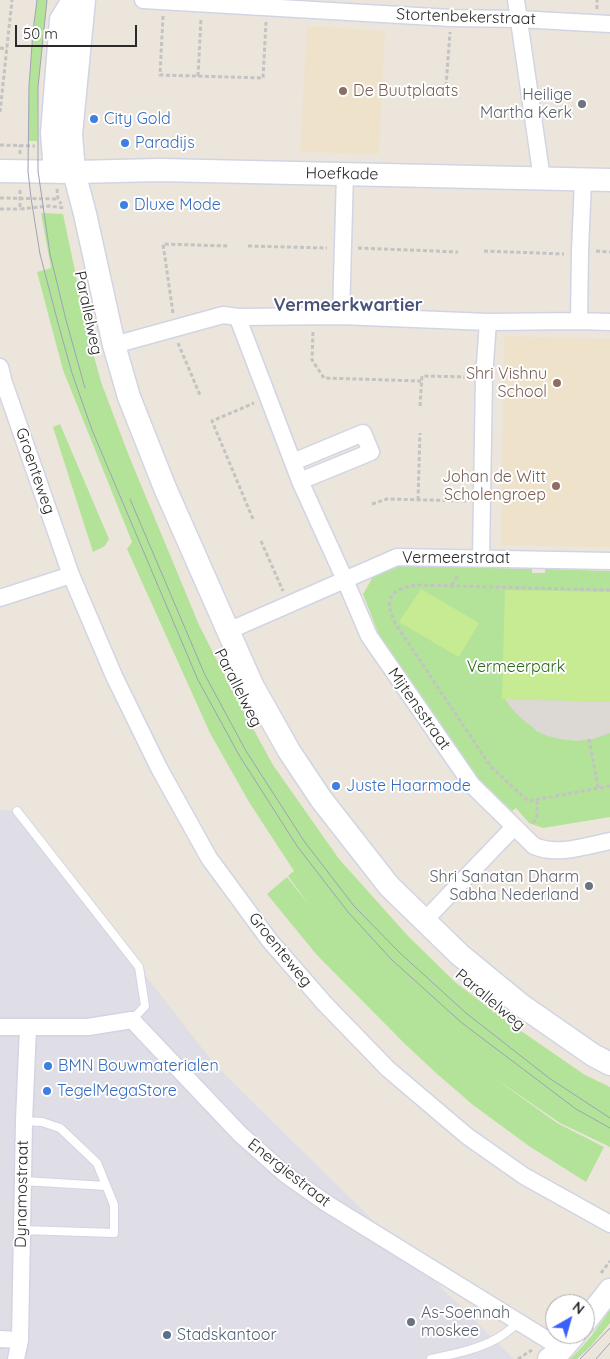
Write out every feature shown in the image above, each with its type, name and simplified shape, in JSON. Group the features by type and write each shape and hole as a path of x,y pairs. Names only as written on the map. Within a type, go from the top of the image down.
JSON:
{"street":[{"path":"64,172 52,133 62,20 73,0"},
{"path":"64,172 72,134 84,0"},
{"name":"Stortenbekerstraat","path":"143,0 451,18 518,19 610,24"},
{"path":"516,0 542,179"},
{"name":"Hoefkade","path":"0,171 160,170 610,180"},
{"name":"Parallelweg","path":"64,172 84,209 114,345 129,397 165,488 252,685 289,751 320,799 390,886 424,920 460,955 521,1005 610,1064"},
{"path":"341,316 345,174"},
{"path":"579,321 582,180"},
{"path":"114,345 223,315 239,317 341,316 488,322 610,322"},
{"name":"Mijtensstraat","path":"239,317 300,481 369,636 472,785 534,846 554,851 610,841"},
{"path":"481,558 484,377 488,322"},
{"name":"Groenteweg","path":"0,367 70,575 114,676 168,784 209,858 270,941 325,1004 388,1070 460,1130 524,1176 610,1224"},
{"path":"293,462 363,433 371,452 300,481"},
{"name":"Vermeerstraat","path":"228,631 397,556 610,561"},
{"path":"0,598 70,575"},
{"path":"424,920 518,831"},
{"path":"0,1027 88,1027 132,1020"},
{"name":"Energiestraat","path":"132,1020 240,1134 285,1174 326,1203 409,1256 562,1348"},
{"name":"Dynamostraat","path":"16,1359 20,1340 24,1121 28,1028"},
{"path":"595,1309 610,1290"},
{"path":"0,1339 20,1340"}],"lane":[{"path":"16,811 139,967 145,1006 132,1020"},
{"path":"22,1230 114,1233 114,1205 98,1163 60,1128 42,1122 24,1121"},
{"path":"23,1181 106,1186"},
{"path":"431,1359 485,1345 499,1338 519,1322"}],"path":[{"path":"0,112 12,0"},
{"path":"164,1 160,75 263,78 267,6"},
{"path":"198,76 202,3"},
{"path":"446,86 451,18"},
{"path":"0,48 7,49"},
{"path":"0,145 20,145"},
{"path":"58,199 64,172"},
{"path":"0,198 58,199"},
{"path":"58,199 65,208"},
{"path":"0,209 20,209"},
{"path":"173,313 163,244 228,246"},
{"path":"248,246 458,252"},
{"path":"484,251 564,254"},
{"path":"314,316 312,360 324,378 421,381"},
{"path":"177,340 200,395"},
{"path":"420,406 422,376 484,377"},
{"path":"252,519 212,422 268,397"},
{"path":"418,500 420,433"},
{"path":"372,504 387,499 481,502"},
{"path":"261,541 284,592"},
{"path":"610,590 417,585 403,587 392,595 389,604 395,623 491,767 528,801 610,786"},
{"path":"589,740 598,788"},
{"path":"518,831 533,824 537,816 537,800"}],"shaded area":[{"name":"De Buutplaats","path":"307,26 385,31 379,154 300,152"},
{"path":"504,336 610,339 610,547 501,545"},
{"path":"505,699 610,702 610,733 593,739 577,741 548,736 536,731 523,720"},
{"path":"0,810 17,811 216,1066 514,1359 0,1359"}],"green space":[{"path":"37,0 47,0 38,87 37,141 28,141 30,70"},
{"path":"41,213 63,214 89,338 101,382 129,456 199,625 273,765 339,859 408,936 456,983 508,1022 585,1075 610,1087 610,1147 560,1123 493,1077 557,1123 604,1147 586,1182 529,1146 473,1105 436,1073 316,954 267,894 287,877 309,905 288,876 294,871 249,802 210,733 127,549 132,542 63,370 37,272 51,268"},
{"path":"60,424 109,539 105,546 93,552 53,427"},
{"name":"Vermeerpark","path":"400,565 532,569 532,573 545,573 545,569 610,571 610,817 543,828 529,823 516,808 512,811 477,777 379,635 363,594 373,577"},
{"path":"421,589 479,623 459,657 399,622"},
{"path":"505,590 610,592 610,702 502,699"},
{"path":"610,1310 610,1323 595,1341 596,1329"},
{"path":"585,1344 592,1344 577,1359 570,1359"}],"tram line":[{"path":"37,0 29,86 28,171 40,254 72,373 92,430 198,680 239,755 297,846 348,912 392,960 462,1023 576,1109 610,1128"},
{"path":"47,0 38,87 38,171 50,254 85,388"},
{"path":"130,499 205,675 246,751 304,841 354,906 400,953 466,1013 549,1078 610,1118"},
{"path":"580,1359 610,1328"},
{"path":"596,1359 610,1343"}],"place":[{"name":"De Buutplaats","path":"343,91"},
{"name":"Heilige Martha Kerk","path":"582,104"},
{"name":"City Gold","path":"94,119"},
{"name":"Paradijs","path":"125,143"},
{"name":"Dluxe Mode","path":"124,205"},
{"name":"Shri Vishnu School","path":"557,383"},
{"name":"Johan de Witt Scholengroep","path":"556,486"},
{"name":"Juste Haarmode","path":"336,786"},
{"name":"Shri Sanatan Dharm Sabha Nederland","path":"589,886"},
{"name":"BMN Bouwmaterialen","path":"48,1066"},
{"name":"TegelMegaStore","path":"47,1091"},
{"name":"As-Soennah moskee","path":"411,1322"},
{"name":"Stadskantoor","path":"167,1335"}],"district":[{"name":"Vermeerkwartier","path":"348,306"}]}
